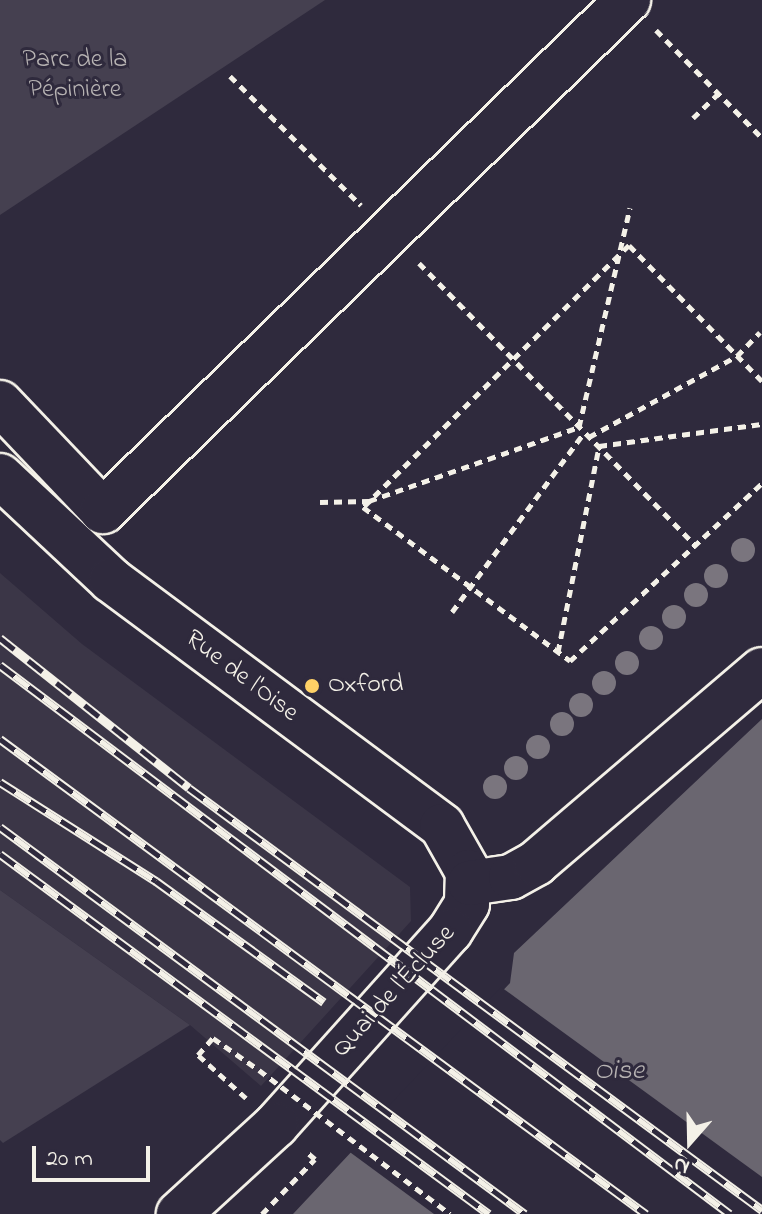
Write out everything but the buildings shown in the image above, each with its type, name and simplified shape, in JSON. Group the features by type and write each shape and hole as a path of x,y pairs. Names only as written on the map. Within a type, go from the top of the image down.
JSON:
{"street":[{"path":"0,403 103,511 628,0"},
{"name":"Rue de l'Oise","path":"0,476 111,580 442,826 460,848 470,883"},
{"path":"470,883 511,877 536,863 762,670"},
{"name":"Quai de l'Écluse","path":"179,1214 276,1125 459,919 470,883"}],"path":[{"path":"628,0 762,138"},
{"path":"230,76 695,545"},
{"path":"693,118 719,93"},
{"path":"579,427 625,249 630,208"},
{"path":"762,381 629,245 363,507 570,661 762,483"},
{"path":"452,612 587,435 737,356 760,332"},
{"path":"599,446 762,424"},
{"path":"320,502 369,501 579,427"},
{"path":"558,652 599,446"},
{"path":"276,1125 198,1055 213,1038 450,1214"},
{"path":"262,1214 315,1159"}],"shaded area":[{"path":"0,573 82,644 410,887 411,921 261,1086 190,1025 0,890"}],"green space":[{"name":"Parc de la Pépinière","path":"0,0 325,0 0,215"},
{"path":"0,890 190,1025 3,1143 0,1140"}],"water":[{"name":"Oise","path":"762,719 762,1214 293,1214 510,983 514,953"}],"pier":[{"path":"501,987 762,1177 762,1214 434,1214 347,1150"}],"railway":[{"path":"0,638 189,788 762,1210"},
{"path":"0,665 730,1214"},
{"path":"0,739 646,1214"},
{"path":"0,782 156,881 324,1002"},
{"path":"0,827 525,1214"},
{"path":"0,854 489,1214"}],"place":[{"name":"Oxford","path":"312,686"}]}
